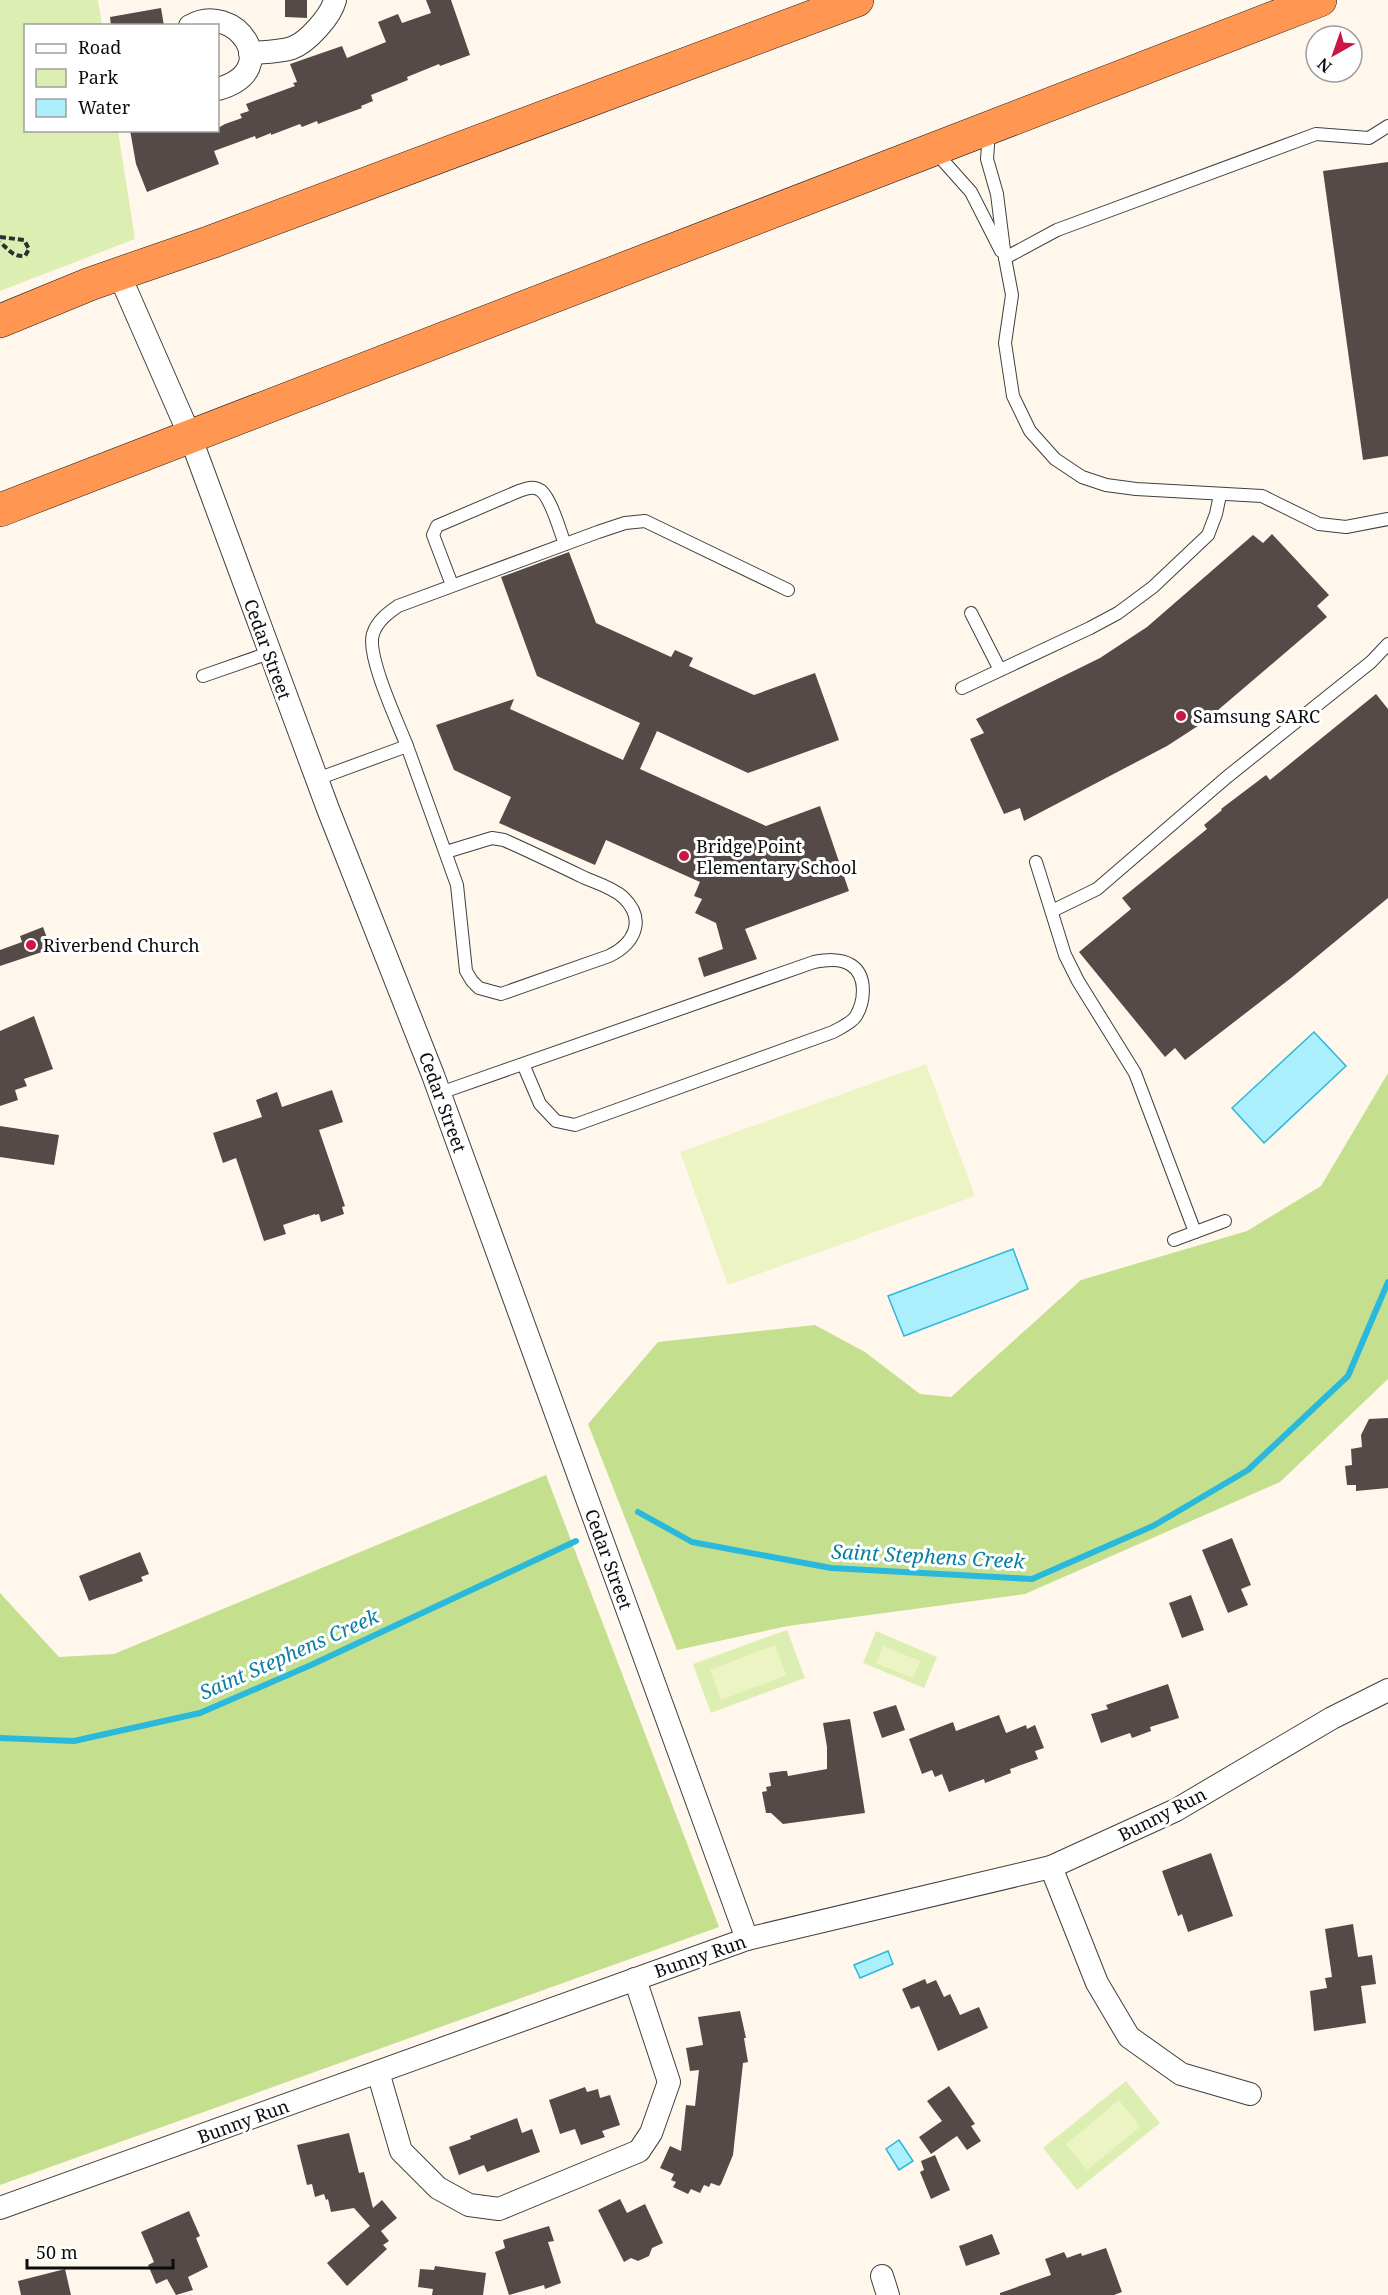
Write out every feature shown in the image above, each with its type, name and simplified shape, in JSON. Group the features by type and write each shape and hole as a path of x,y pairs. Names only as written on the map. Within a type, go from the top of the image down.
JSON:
{"highway":[{"path":"0,321 119,274 222,238 857,0"},
{"path":"0,510 1320,0"}],"street":[{"path":"250,53 294,48 319,27 333,7 335,0"},
{"path":"192,24 197,20 213,15 229,18 242,28 250,42 251,59 244,74 232,85 219,89"},
{"name":"Cedar Street","path":"119,274 190,436 316,779 440,1093 747,1939"},
{"name":"Bunny Run","path":"0,2208 747,1939 1052,1867 1176,1810 1332,1718 1388,1690"},
{"path":"1052,1867 1097,1983 1129,2037 1181,2074 1250,2094"},
{"path":"378,2072 401,2151 438,2188 469,2205 499,2208 639,2151 651,2133 669,2082 635,1979"}],"lane":[{"path":"1005,258 1057,230 1316,134 1369,138 1388,126"},
{"path":"989,128 987,159 997,194 1012,295 1005,343 1012,396 1030,431 1055,459 1082,477 1106,485 1220,495 1262,496 1319,524 1346,527 1388,519"},
{"path":"930,151 939,155 971,192 1005,258"},
{"path":"453,585 433,535 437,526 519,491 529,488 538,489 546,495 565,544"},
{"path":"963,688 1109,618 1153,587 1208,535 1220,495"},
{"path":"446,852 492,838 504,840 623,897 635,920 636,928 632,937 620,950 609,956 501,994 480,988 466,971 457,885 373,657 372,634 383,617 398,606 453,585 625,523 645,521 788,590"},
{"path":"971,613 1000,670"},
{"path":"1052,911 1097,889 1227,777 1371,662 1388,644"},
{"path":"203,676 269,653"},
{"path":"316,779 407,746"},
{"path":"1036,862 1065,955 1078,981 1135,1074 1195,1232"},
{"path":"440,1093 814,962 834,960 852,966 863,982 863,999 855,1018 833,1032 574,1125 556,1120 540,1104 523,1064"},
{"path":"1174,1240 1226,1221"}],"path":[{"path":"0,237 24,240 29,249 25,256 18,256 12,254 0,242"}],"green space":[{"path":"0,0 98,0 102,24 24,24 24,132 118,132 135,239 0,291"},
{"path":"926,1064 975,1196 728,1285 680,1152"},
{"path":"1388,1073 1388,1379 1280,1482 1025,1594 788,1626 677,1650 588,1424 658,1342 815,1325 865,1352 920,1394 951,1397 1081,1280 1247,1231 1321,1186"},
{"path":"546,1475 719,1927 0,2185 0,1593 59,1657 114,1654"},
{"path":"787,1630 805,1678 711,1713 693,1664"},
{"path":"876,1631 937,1657 924,1688 863,1663"},
{"path":"775,1645 786,1675 721,1700 710,1670"},
{"path":"883,1646 920,1661 913,1678 876,1663"},
{"path":"1126,2081 1160,2123 1077,2190 1043,2148"},
{"path":"1119,2100 1140,2127 1087,2170 1066,2144"}],"water":[{"path":"1314,1032 1346,1066 1264,1143 1232,1108"},
{"path":"1013,1249 1028,1289 904,1336 888,1296"},
{"path":"888,1951 893,1964 860,1978 854,1965"},
{"path":"899,2140 913,2161 899,2170 886,2149"}],"building":[{"path":"285,0 307,0 307,18 285,17"},
{"path":"426,0 451,0 470,55 407,77 408,80 371,95 373,101 361,106 362,108 318,124 317,121 302,127 300,124 256,139 255,136 214,151 219,164 147,192 136,164 130,132 219,132 219,127 242,118 240,114 249,111 246,104 295,86 293,83 297,82 290,64 342,46 347,58 386,42 378,22 398,14 402,23 431,13"},
{"path":"161,8 164,24 111,24 110,17"},
{"path":"1388,162 1388,456 1363,460 1323,171"},
{"path":"1272,534 1329,595 1317,606 1327,617 1204,722 1167,746 1024,821 1020,808 1004,814 970,739 984,733 976,719 1100,658 1147,627 1253,535 1263,543"},
{"path":"569,552 596,623 671,657 675,650 693,658 689,666 754,695 815,673 839,740 748,773 657,731 640,769 766,826 820,806 849,891 745,929 757,959 704,977 698,958 723,949 716,923 695,913 702,899 694,896 700,882 606,840 595,865 499,823 511,797 454,770 436,725 514,699 510,709 623,760 640,723 537,676 501,577"},
{"path":"1376,694 1388,709 1388,898 1291,978 1185,1060 1175,1048 1165,1057 1079,952 1131,909 1122,898 1207,829 1204,825 1221,809 1266,775 1270,780"},
{"name":"Riverbend Church","path":"43,927 51,949 0,966 0,950 22,942 20,936"},
{"path":"34,1016 53,1069 24,1079 27,1086 15,1090 18,1100 0,1106 0,1031"},
{"path":"332,1090 343,1122 319,1130 345,1206 342,1207 344,1214 321,1222 319,1214 315,1214 283,1225 286,1234 264,1241 236,1158 223,1163 213,1133 262,1117 256,1100 277,1092 282,1107"},
{"path":"0,1126 59,1135 54,1165 0,1157"},
{"path":"1388,1418 1388,1488 1356,1491 1356,1485 1347,1485 1345,1466 1352,1465 1351,1449 1362,1447 1361,1435 1369,1419"},
{"path":"1232,1538 1251,1585 1241,1589 1248,1605 1228,1613 1202,1550"},
{"path":"140,1552 149,1574 141,1577 143,1581 89,1601 79,1576"},
{"path":"1191,1595 1204,1630 1182,1638 1169,1603"},
{"path":"1168,1684 1179,1718 1150,1727 1151,1731 1132,1738 1130,1733 1101,1743 1091,1714 1108,1709 1106,1705"},
{"path":"896,1705 905,1730 882,1738 873,1712"},
{"path":"999,1715 1006,1733 1026,1725 1027,1729 1035,1725 1044,1748 1035,1751 1038,1759 1010,1769 1011,1773 985,1783 984,1779 949,1792 942,1774 935,1777 932,1770 922,1774 909,1739 953,1722 956,1731"},
{"path":"850,1719 865,1813 783,1824 771,1813 766,1813 762,1792 767,1791 766,1787 771,1786 769,1773 787,1771 788,1776 827,1769 827,1747 823,1723"},
{"path":"1211,1853 1233,1916 1188,1932 1182,1914 1178,1916 1162,1871"},
{"path":"1353,1924 1358,1957 1372,1955 1376,1984 1361,1986 1366,2023 1314,2031 1310,1991 1327,1988 1325,1978 1332,1977 1325,1929"},
{"path":"925,1979 927,1984 936,1980 944,1997 950,1994 960,2015 979,2007 988,2028 938,2051 919,2006 911,2009 902,1989"},
{"path":"740,2011 748,2062 743,2063 733,2155 719,2186 711,2183 709,2187 704,2185 700,2193 691,2189 688,2194 673,2187 676,2182 671,2180 674,2174 660,2168 670,2146 681,2151 686,2105 695,2106 699,2070 690,2071 686,2048 703,2045 698,2017"},
{"path":"949,2086 975,2124 971,2126 981,2141 967,2150 957,2136 931,2154 919,2137 942,2121 927,2101"},
{"path":"585,2087 587,2092 598,2089 600,2098 610,2095 620,2125 602,2131 605,2137 581,2145 575,2129 560,2134 549,2100"},
{"path":"517,2118 522,2133 532,2129 540,2152 487,2172 484,2165 459,2175 449,2147 471,2139 470,2136"},
{"path":"349,2133 359,2173 364,2172 373,2208 382,2200 397,2218 381,2231 389,2241 383,2245 387,2249 347,2286 327,2263 370,2226 354,2208 331,2212 328,2199 326,2200 324,2194 315,2197 312,2184 307,2185 297,2145"},
{"path":"935,2155 950,2190 931,2199 920,2172 924,2170 921,2161"},
{"path":"620,2199 627,2213 645,2204 663,2243 652,2248 649,2256 638,2261 631,2258 624,2262 598,2210"},
{"path":"189,2211 200,2236 196,2238 208,2267 188,2277 193,2290 176,2295 167,2279 156,2284 148,2265 154,2262 141,2232"},
{"path":"549,2226 554,2241 548,2242 561,2283 545,2289 544,2285 509,2295 495,2252 505,2248 503,2240"},
{"path":"992,2234 1000,2254 966,2266 959,2246"},
{"path":"1106,2248 1122,2292 1114,2295 1000,2295 1000,2293 1051,2275 1045,2259 1064,2252 1067,2258 1081,2253 1082,2256"},
{"path":"435,2266 486,2273 483,2295 432,2295 433,2289 418,2287 420,2269 434,2270"},
{"path":"65,2269 71,2295 21,2295 18,2281"}],"waterway":[{"name":"Saint Stephens Creek","path":"638,1512 692,1542 831,1568 1032,1579 1153,1526 1248,1470 1348,1376 1388,1282"},
{"name":"Saint Stephens Creek","path":"0,1738 74,1741 200,1713 311,1665 576,1541"}],"place":[{"name":"Samsung SARC","path":"1181,716"},
{"name":"Bridge Point Elementary School","path":"684,856"},
{"name":"Riverbend Church","path":"31,945"}]}
